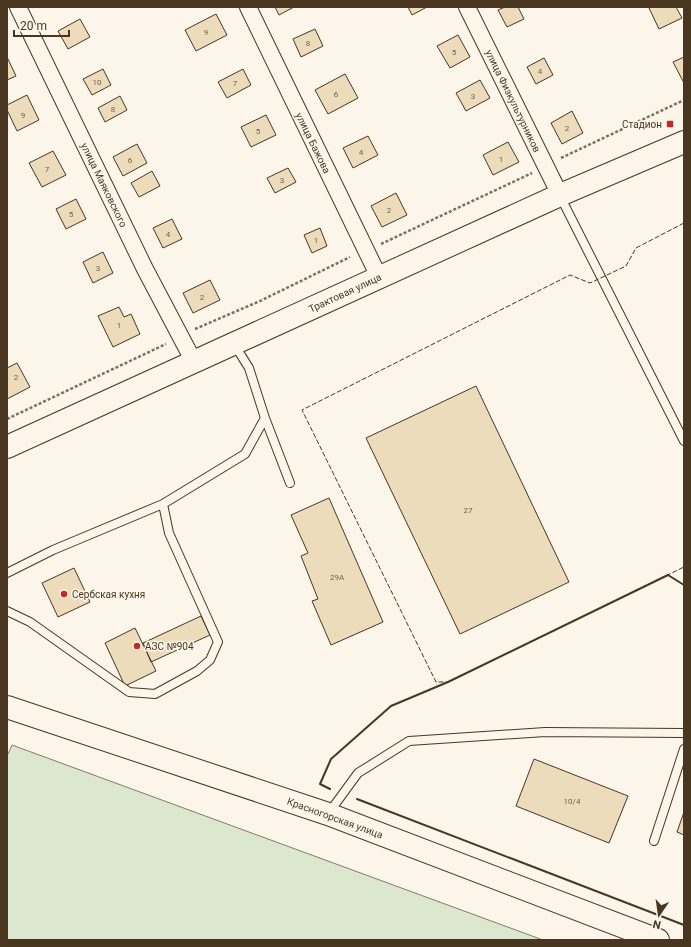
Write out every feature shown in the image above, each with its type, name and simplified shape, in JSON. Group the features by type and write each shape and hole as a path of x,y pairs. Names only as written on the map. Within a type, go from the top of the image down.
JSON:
{"main road":[{"name":"Трактовая улица","path":"7,447 560,195 684,142"},
{"name":"Красногорская улица","path":"8,710 328,814 658,940"}],"street":[{"name":"улица Маяковского","path":"18,7 145,268 194,362"},
{"name":"улица Бажова","path":"248,7 379,278"},
{"name":"улица Физкультурников","path":"467,7 560,195"}],"lane":[{"path":"560,195 684,441"},
{"path":"234,344 249,368 265,418 290,483"},
{"path":"7,573 53,550 163,504 245,454 265,418"},
{"path":"7,611 30,622 128,692 155,694 197,671 210,660 218,642 169,533 163,504"},
{"path":"328,814 358,773 409,741 545,732 684,734"},
{"path":"654,841 684,749"}],"path":[{"path":"7,418 146,355 181,336 260,300 365,249 381,244 515,182 545,166 684,100"}],"green space":[{"path":"12,745 543,940 7,940 7,756"}],"building":[{"path":"275,7 294,7 279,15"},
{"path":"408,7 427,7 412,15"},
{"path":"505,7 518,7 524,19 507,27 498,10"},
{"path":"676,7 682,18 659,29 649,8"},
{"path":"216,14 227,35 196,51 185,30"},
{"path":"80,19 90,37 68,49 58,31"},
{"path":"315,29 323,46 301,57 293,39"},
{"path":"458,35 470,57 450,68 437,46"},
{"path":"7,57 16,76 7,80"},
{"path":"684,57 684,83 673,62"},
{"path":"544,58 553,75 536,84 527,67"},
{"path":"103,69 111,85 92,95 83,79"},
{"path":"243,69 251,85 227,98 218,82"},
{"path":"345,74 358,98 328,114 315,90"},
{"path":"480,80 490,98 466,111 456,93"},
{"path":"27,95 39,120 17,131 7,110 7,105"},
{"path":"120,96 127,110 105,122 98,108"},
{"path":"572,111 583,133 562,144 551,123"},
{"path":"266,115 276,135 251,147 241,127"},
{"path":"368,136 378,155 353,168 343,148"},
{"path":"508,142 519,162 493,175 483,155"},
{"path":"137,144 147,163 123,176 113,157"},
{"path":"53,151 66,175 42,187 29,163"},
{"path":"288,168 296,182 275,193 267,178"},
{"path":"152,171 160,186 139,197 131,183"},
{"path":"396,193 407,215 382,227 371,206"},
{"path":"76,199 86,219 66,229 56,209"},
{"path":"172,219 182,239 163,248 153,228"},
{"path":"320,228 327,246 312,253 304,235"},
{"path":"103,252 113,273 93,283 83,262"},
{"path":"210,280 220,300 193,313 183,293"},
{"path":"119,307 124,317 131,314 140,334 113,347 98,316"},
{"path":"17,363 30,387 7,399 7,368"},
{"path":"476,386 569,582 460,634 366,438"},
{"path":"329,498 383,622 331,645 312,601 318,599 301,556 308,553 291,515"},
{"path":"74,568 90,602 58,617 42,583"},
{"path":"201,616 210,635 151,662 143,643"},
{"path":"135,628 156,671 125,686 105,643"},
{"path":"534,759 628,796 609,843 516,806"},
{"path":"684,812 684,835 677,832"}],"fence":[{"path":"684,223 636,248 626,266 590,283 570,275 302,410 436,682 448,682 684,567"}],"wall":[{"path":"330,789 320,784 331,759 391,706 448,682 668,575 684,585"},
{"path":"357,799 684,925"}],"place":[{"name":"Стадион","path":"670,124"},
{"name":"Сербская кухня","path":"64,594"},
{"name":"АЗС №904","path":"137,646"}]}
